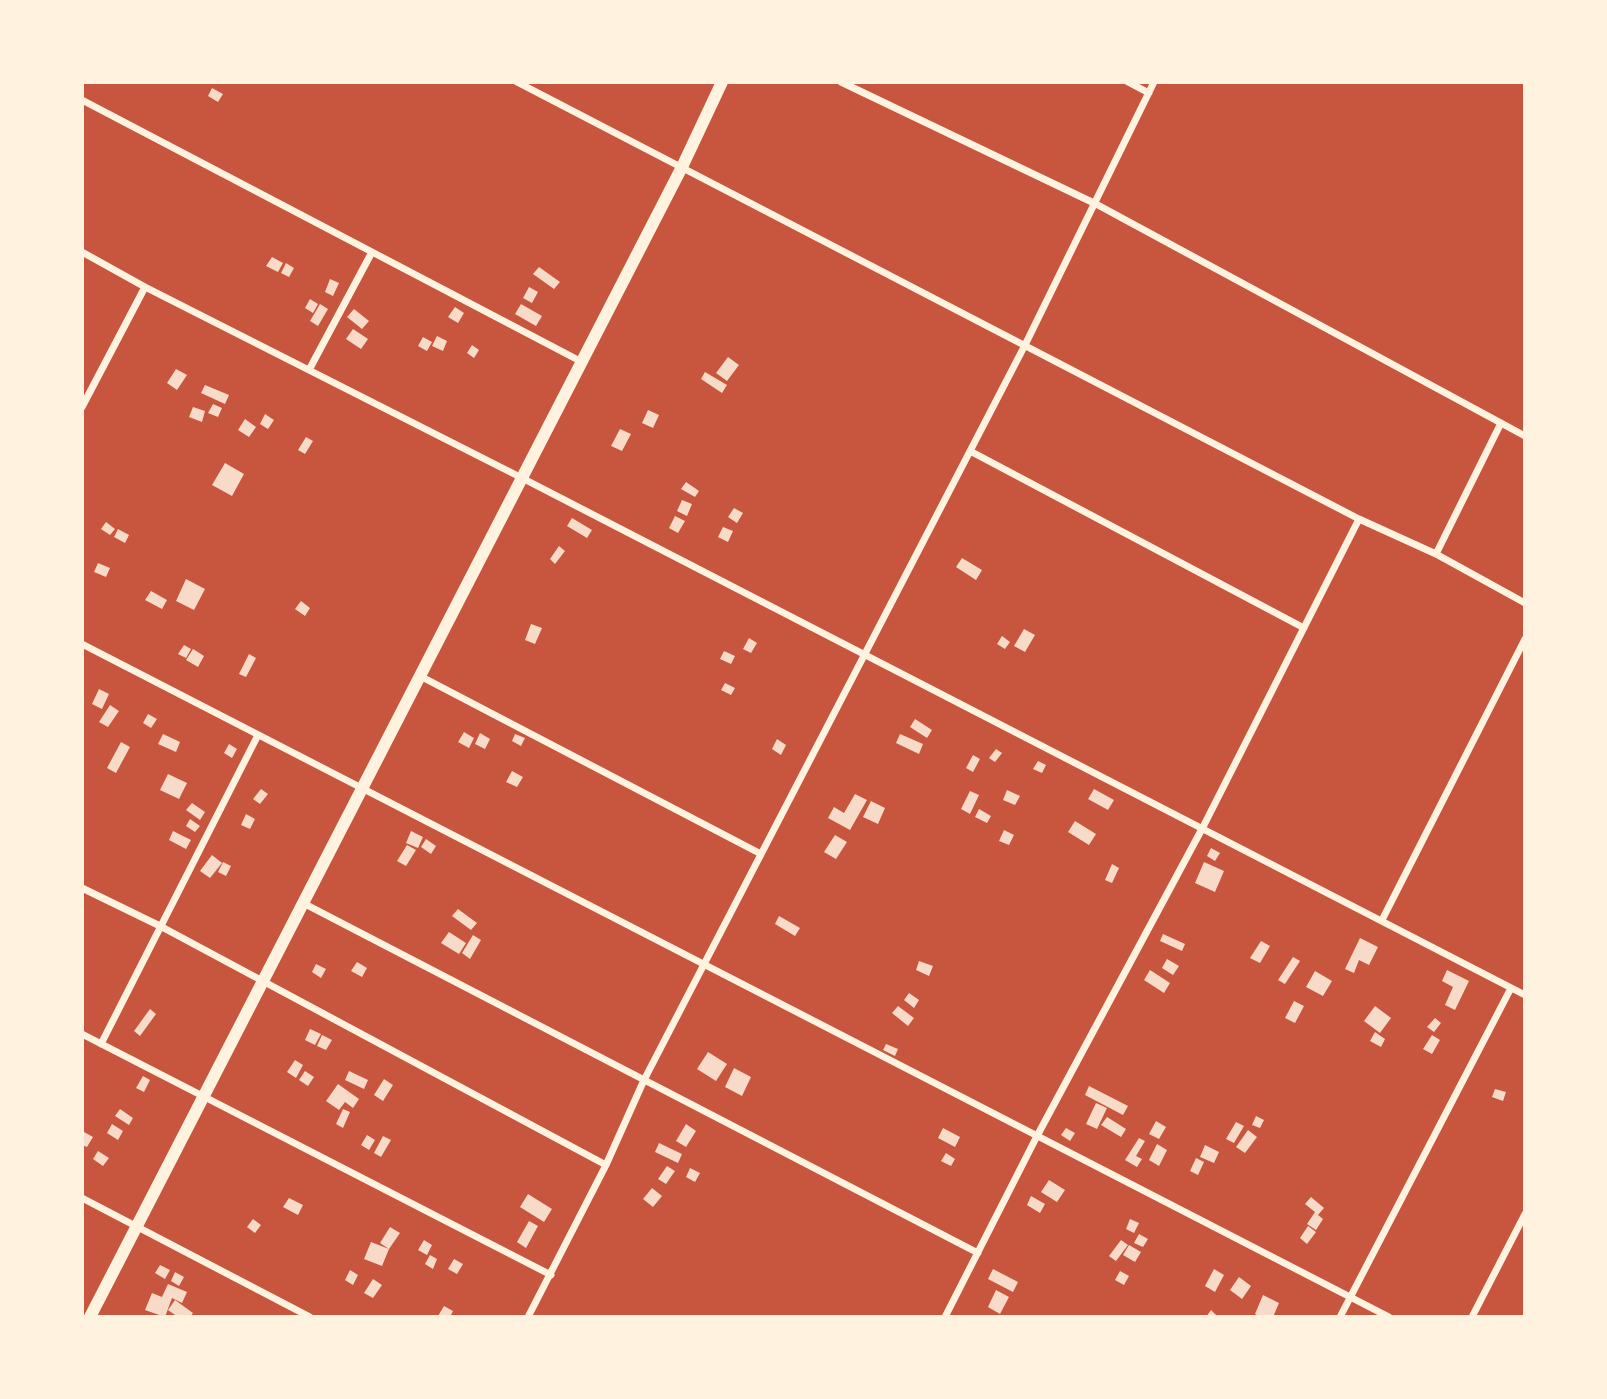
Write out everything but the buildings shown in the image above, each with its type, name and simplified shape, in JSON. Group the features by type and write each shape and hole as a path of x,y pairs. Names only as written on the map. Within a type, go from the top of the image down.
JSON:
{"street":[{"path":"517,82 1359,519 1436,554 1525,603"},
{"path":"90,1317 682,167 722,82"},
{"path":"841,82 1096,204 1525,436"},
{"path":"1128,82 1149,93"},
{"path":"528,1317 606,1165 644,1080 1025,345 1154,82"},
{"path":"82,100 582,362"},
{"path":"82,252 145,287 1203,827 1525,995"},
{"path":"309,370 372,253"},
{"path":"82,407 145,287"},
{"path":"1436,554 1501,423"},
{"path":"970,451 1304,628"},
{"path":"945,1317 1203,827 1359,519"},
{"path":"1382,920 1525,639"},
{"path":"82,644 1389,1317"},
{"path":"420,676 761,854"},
{"path":"101,1044 258,735"},
{"path":"82,888 160,926 606,1165"},
{"path":"303,903 978,1252"},
{"path":"1340,1317 1511,988"},
{"path":"82,1034 551,1275"},
{"path":"82,1198 310,1317"},
{"path":"1472,1317 1525,1214"}]}
